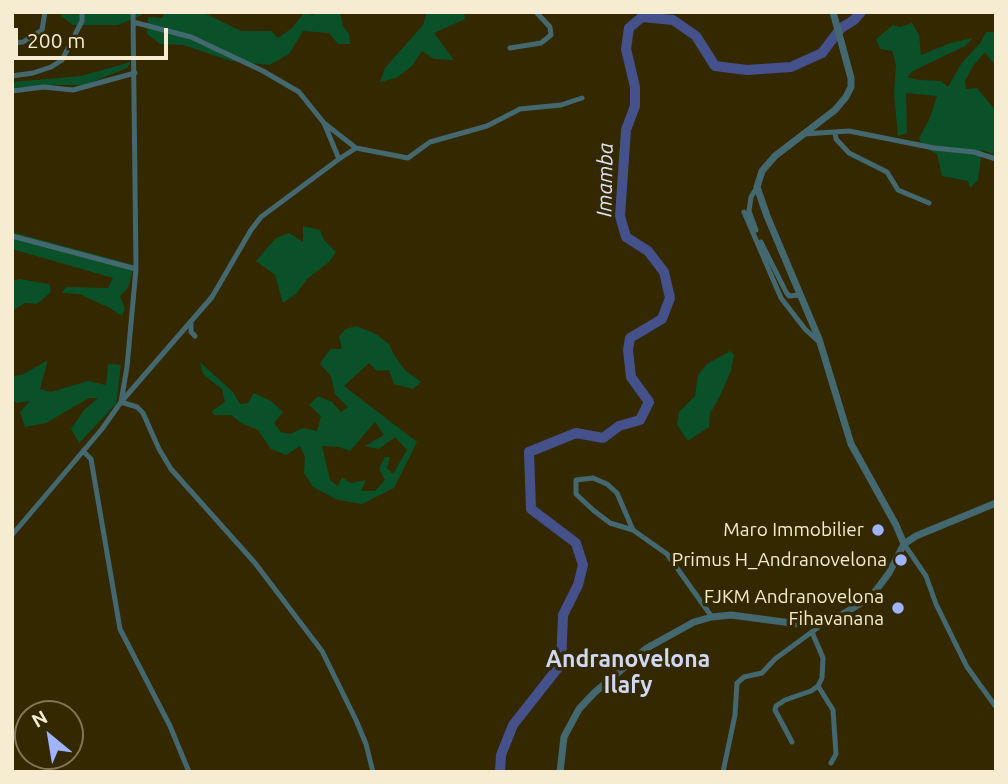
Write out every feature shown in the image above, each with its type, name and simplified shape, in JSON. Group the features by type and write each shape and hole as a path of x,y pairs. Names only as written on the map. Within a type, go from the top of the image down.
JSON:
{"street":[{"path":"12,43 23,42 42,30 44,12"},
{"path":"12,76 33,73 62,60 82,21 82,12"},
{"path":"121,402 127,368 136,270 133,12"},
{"path":"510,48 541,43 551,35 550,27 536,12"},
{"path":"800,295 789,296 780,283 753,225 751,197 762,171 775,156 842,104 851,87 834,14"},
{"path":"133,22 191,37 263,71 299,92 324,123 356,148 408,158 430,142 487,126 520,108 561,105 582,97"},
{"path":"12,91 44,87 73,90 135,73"},
{"path":"324,123 339,159"},
{"path":"804,134 849,131 934,148 974,152 996,159"},
{"path":"835,132 836,139 849,153 887,172 898,190 929,203"},
{"path":"13,532 212,297 261,217 356,148"},
{"path":"757,187 820,342 851,444 904,544 926,576 936,604 967,667 996,707"},
{"path":"744,212 781,298 805,329 820,342"},
{"path":"12,236 136,270"},
{"path":"191,321 191,332 195,336"},
{"path":"121,402 137,407 143,413 159,449 172,469 255,563 322,651 361,732 373,772"},
{"path":"83,451 91,459 120,629 170,726 189,772"},
{"path":"633,530 617,493 607,484 593,478 576,480 576,494 585,503 610,523 633,530 667,554 712,617"},
{"path":"560,772 564,737 579,709 647,648 694,622 712,617 731,615 799,624 830,622 871,597 889,573 904,544 916,536 996,503"},
{"path":"723,772 736,715 737,683 744,677 762,673 775,659 824,623"},
{"path":"792,742 775,710 776,706 818,686 822,678 823,658 812,632"},
{"path":"818,686 833,710 836,754 831,763"}],"green space":[{"path":"61,12 142,12 142,15 118,25 73,25 61,16"},
{"path":"165,12 202,12 241,31 271,31 278,38 292,28 304,13 313,15 318,12 340,12 350,44 338,44 329,33 303,31 289,54 270,65 231,61 183,45 160,44 147,34 148,17 162,18"},
{"path":"422,12 464,12 465,19 434,33 454,60 434,59 422,51 412,66 396,78 380,82 385,68 423,25 426,15"},
{"path":"912,23 919,35 921,55 950,43 973,38 965,46 913,71 907,77 941,81 948,87 961,64 981,42 986,32 995,32 996,67 985,52 965,81 966,89 977,88 996,111 996,155 982,150 978,180 970,188 968,181 942,176 937,154 923,147 919,138 930,118 937,96 906,93 907,133 898,136 894,94 896,65 892,51 880,49 876,39 893,25 900,27"},
{"path":"131,62 127,68 85,85 12,88 12,82 81,76"},
{"path":"303,226 320,230 324,240 336,252 329,262 307,279 296,294 283,303 275,275 256,261 276,238 289,233 303,242"},
{"path":"12,232 134,265 128,288 120,296 125,309 122,316 79,294 62,293 66,287 108,288 113,278 12,249"},
{"path":"20,279 49,284 51,292 37,304 25,303 12,311 12,281"},
{"path":"356,326 376,334 389,344 405,370 421,382 413,389 394,384 389,370 377,371 369,363 344,386 417,442 394,488 362,504 338,500 313,487 304,473 305,457 300,446 286,455 271,449 258,430 241,423 231,415 214,415 212,411 225,402 222,389 203,374 200,362 233,392 240,404 248,403 254,393 271,401 283,412 274,423 281,432 290,434 303,428 317,431 321,416 309,405 318,396 332,402 341,412 348,407 335,394 331,376 320,364 330,349 342,349 339,336 346,329","holes":["375,422 384,435 365,446 379,449 395,437 407,450 393,474 387,468 390,457 385,457 379,469 385,480 375,491 361,491 366,480 350,483 342,477 338,486 330,480 322,446 350,451"]},
{"path":"730,351 734,355 731,371 710,413 709,427 688,441 677,425 679,412 695,396 698,375 707,364"},
{"path":"48,360 40,389 51,392 88,381 106,385 108,364 121,365 116,404 79,443 71,429 84,410 98,398 89,398 46,423 25,427 20,412 30,401 17,403 12,400 12,376 22,375"}],"waterway":[{"name":"Imamba","path":"500,772 501,755 513,725 561,664 563,615 578,585 583,565 576,543 531,509 529,452 576,433 603,438 619,426 640,420 649,402 631,377 628,350 630,338 662,319 670,298 664,272 648,251 626,237 620,216 626,130 635,106 635,87 626,49 629,28 642,17 673,20 696,36 715,66 747,70 791,67 822,53 841,28 861,12"}],"place":[{"name":"Maro Immobilier","path":"878,530"},
{"name":"Primus H_Andranovelona","path":"901,560"},
{"name":"FJKM Andranovelona Fihavanana","path":"898,608"}],"district":[{"name":"Andranovelona Ilafy","path":"628,672"}]}
